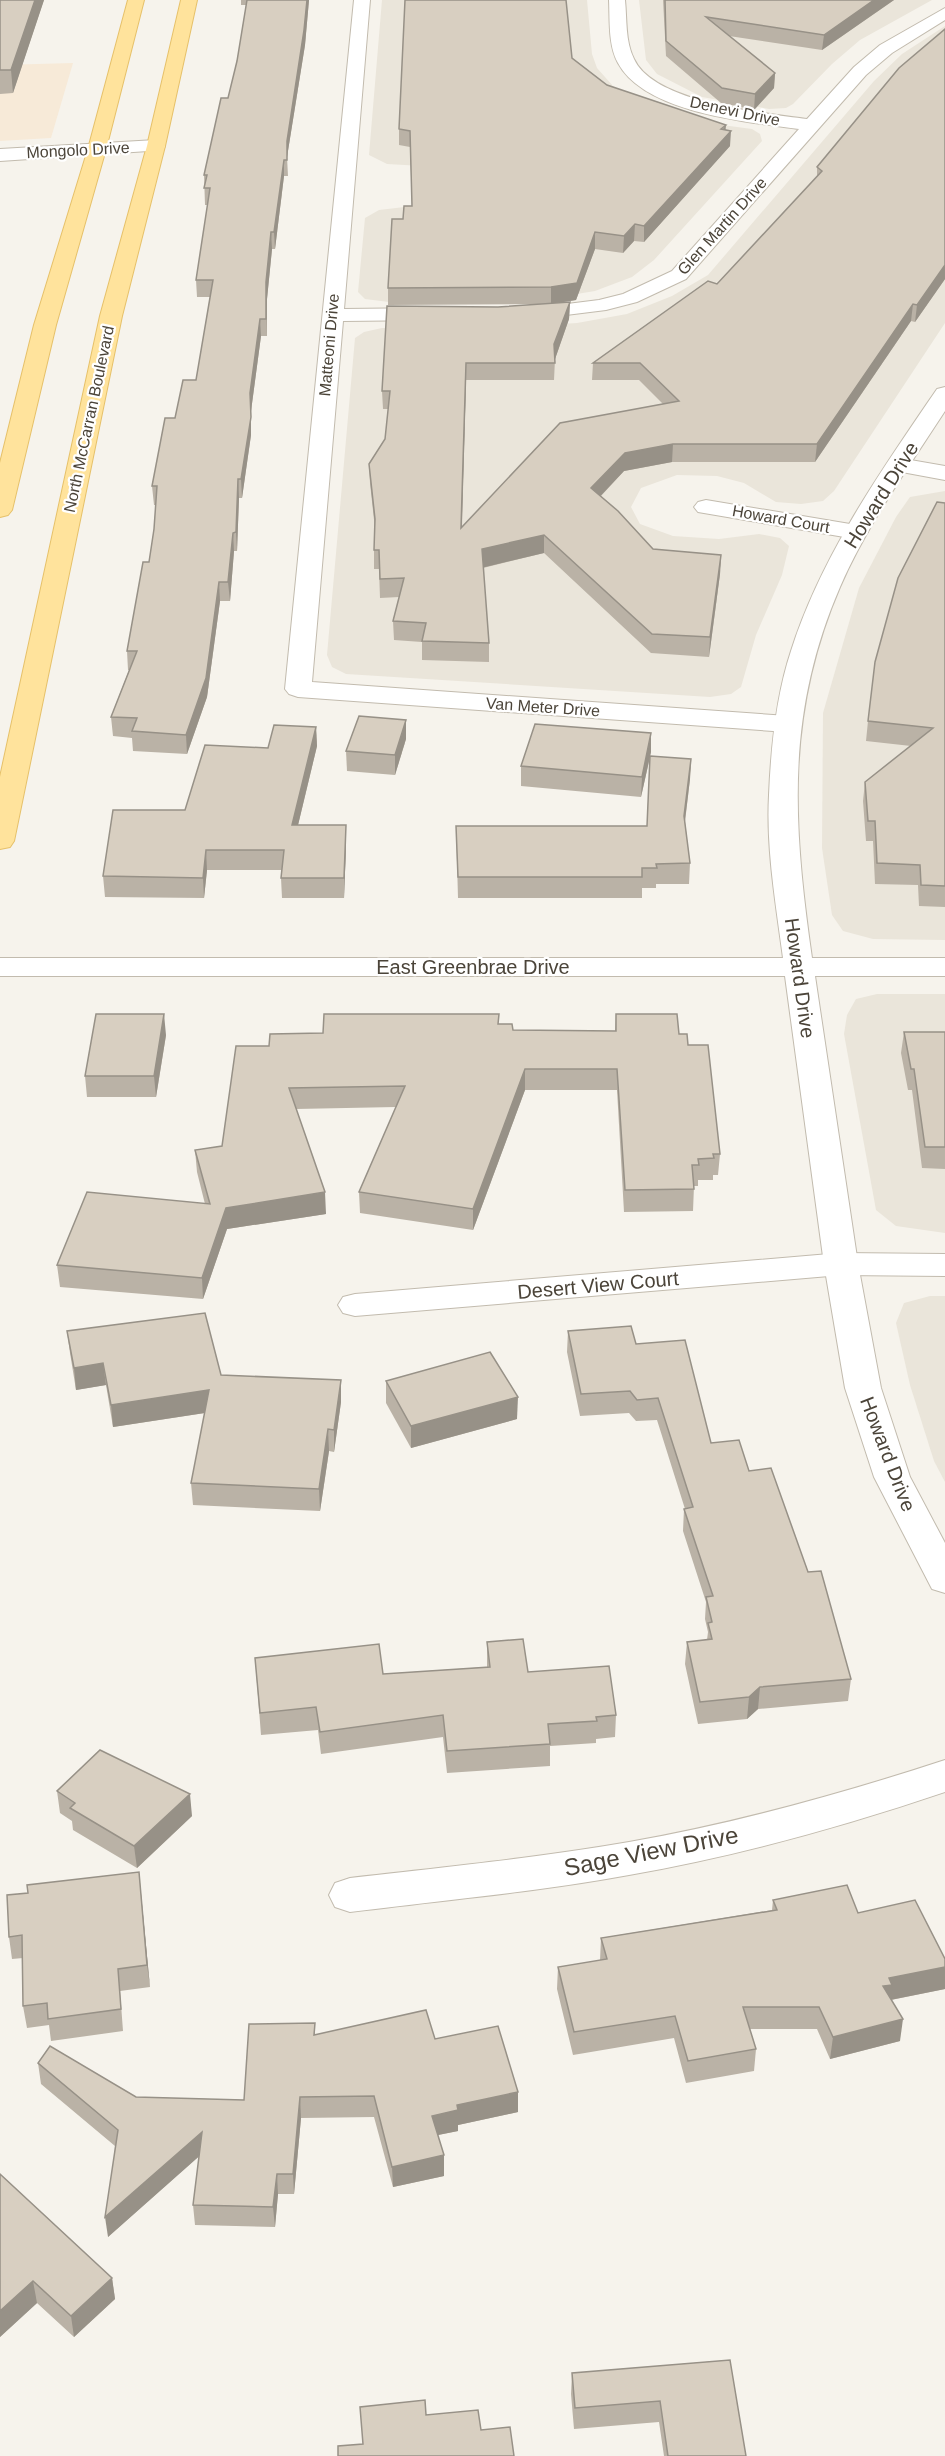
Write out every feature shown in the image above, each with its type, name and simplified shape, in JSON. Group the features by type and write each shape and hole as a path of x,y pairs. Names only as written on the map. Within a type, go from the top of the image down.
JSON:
{"main road":[{"path":"0,510 45,325 97,149 136,0"},
{"name":"North McCarran Boulevard","path":"0,841 111,316 156,146 189,0"}],"street":[{"name":"Matteoni Drive","path":"298,689 362,0"},
{"name":"Denevi Drive","path":"617,0 623,53 627,65 655,88 707,108 811,125"},
{"name":"Glen Martin Drive","path":"506,314 530,314 599,306 630,298 679,275 860,71 917,28 945,13"},
{"name":"Mongolo Drive","path":"0,155 156,146"},
{"path":"332,315 448,314"},
{"name":"Howard Drive","path":"945,394 856,532 828,587 803,652 788,724 782,797 787,883 841,1264 866,1399 892,1477 945,1580"},
{"path":"899,465 945,473"},
{"name":"Howard Court","path":"706,507 856,532"},
{"name":"Van Meter Drive","path":"298,689 788,724"},
{"name":"East Greenbrae Drive","path":"0,967 945,967"},
{"name":"Desert View Court","path":"355,1305 841,1264 945,1265"},
{"name":"Sage View Drive","path":"350,1895 585,1866 713,1840 881,1797 945,1776"}],"shaded area":[{"path":"382,0 587,0 592,54 597,68 613,86 636,99 722,125 752,129 760,134 762,141 654,260 632,277 595,291 540,300 389,302 365,299 358,292 365,218 379,210 430,204 422,166 387,164 369,155"},
{"path":"639,0 932,0 860,40 832,64 793,104 786,108 769,109 702,97 657,74 646,60"},
{"path":"945,26 945,323 834,491 823,501 801,504 776,502 744,483 717,476 677,475 641,488 631,507 640,524 673,536 719,539 759,534 780,538 789,546 782,575 756,635 741,687 731,694 710,697 346,674 332,667 327,655 355,338 364,332 382,328 515,327 577,323 627,314 672,296 708,275 874,81 902,54"},
{"path":"73,63 51,138 0,141 0,65"},
{"path":"945,491 945,940 873,939 843,931 832,915 822,848 823,713 859,588 896,517 910,497"},
{"path":"877,994 945,994 945,1233 896,1226 876,1210 844,1034 847,1015 856,999"},
{"path":"930,1296 945,1296 945,1482 934,1461 910,1385 896,1323 904,1303"}],"building":[{"path":"0,0 35,0 11,70 0,70"},
{"path":"247,0 307,0 287,141 287,160 284,160 274,232 271,232 266,282 266,319 260,319 250,393 251,417 241,479 238,479 236,532 233,533 228,582 219,582 206,678 186,735 132,731 137,718 111,717 137,651 127,651 143,562 149,562 157,486 152,486 165,418 175,418 183,380 196,380 213,280 196,280 210,188 204,188 207,175 204,175 221,98 228,98"},
{"path":"405,0 566,0 572,58 607,85 726,125 721,129 731,131 644,226 635,224 624,236 595,232 577,283 551,287 388,288 392,219 403,219 404,206 412,206 410,131 399,129"},
{"path":"665,0 874,0 824,35 706,17 775,73 755,94 722,88 666,41"},
{"path":"945,29 945,265 917,305 913,304 817,444 673,444 625,453 591,488 618,511 653,549 721,555 710,637 652,634 544,535 482,549 489,643 422,641 426,623 393,621 404,578 380,579 379,550 374,550 375,519 369,464 385,439 390,391 382,391 387,306 498,307 570,302 554,344 555,363 466,363 461,528 560,423 679,401 640,363 593,363 708,281 717,284 822,171 817,167 899,68"},
{"path":"937,502 945,503 945,886 921,885 920,865 877,863 875,821 868,821 865,782 933,728 868,721 875,662 898,578"},
{"path":"359,716 406,720 395,755 346,751"},
{"path":"535,724 651,733 642,777 521,766"},
{"path":"274,725 316,727 292,825 346,825 344,878 281,878 284,850 206,850 203,878 103,876 113,810 185,810 205,745 268,748"},
{"path":"650,756 691,759 684,816 690,863 656,864 657,868 642,868 642,877 458,877 456,826 647,826"},
{"path":"96,1014 164,1014 154,1076 85,1076"},
{"path":"324,1014 499,1014 498,1024 512,1024 513,1030 616,1031 616,1014 677,1014 679,1034 687,1034 688,1045 708,1045 720,1154 713,1154 714,1158 698,1159 699,1165 692,1165 694,1189 625,1190 617,1069 525,1069 473,1209 359,1192 405,1086 289,1088 325,1192 226,1208 202,1278 57,1265 87,1192 210,1204 195,1150 222,1146 236,1046 269,1046 270,1034 323,1033"},
{"path":"904,1032 945,1032 945,1147 925,1147 914,1069 911,1069"},
{"path":"205,1313 221,1375 341,1380 334,1430 328,1429 319,1489 191,1483 209,1390 111,1405 103,1363 74,1368 67,1331"},
{"path":"631,1326 636,1344 685,1340 711,1443 739,1440 749,1471 771,1468 808,1572 821,1571 851,1679 760,1687 749,1697 700,1702 687,1642 712,1639 708,1623 712,1622 706,1597 713,1596 684,1509 693,1507 658,1398 637,1400 630,1391 581,1394 568,1331"},
{"path":"490,1352 518,1397 411,1426 386,1381"},
{"path":"523,1639 528,1672 609,1666 616,1715 596,1717 597,1721 548,1724 550,1744 447,1751 443,1715 320,1732 316,1707 260,1713 255,1658 379,1644 383,1674 490,1667 487,1642"},
{"path":"100,1750 190,1794 134,1846 70,1808 75,1803 57,1791"},
{"path":"139,1872 147,1965 118,1969 121,2009 48,2019 47,2003 23,2006 22,1935 9,1937 7,1895 28,1893 27,1885"},
{"path":"847,1885 858,1913 915,1900 945,1959 945,1967 889,1978 892,1985 883,1986 903,2019 833,2037 819,2007 743,2007 756,2049 688,2061 675,2016 574,2032 558,1967 607,1959 601,1938 777,1910 773,1900"},
{"path":"426,2010 435,2039 498,2026 518,2092 457,2105 458,2110 432,2116 444,2155 392,2167 374,2096 300,2097 293,2174 277,2174 273,2207 193,2205 202,2132 105,2217 118,2130 38,2063 50,2046 136,2097 244,2100 249,2024 315,2023 314,2035"},
{"path":"0,2174 112,2278 71,2316 33,2281 0,2311"},
{"path":"730,2360 746,2456 668,2456 660,2401 575,2408 572,2373"},
{"path":"425,2400 426,2415 478,2410 481,2430 510,2427 514,2456 338,2456 338,2446 363,2444 360,2407"}]}
